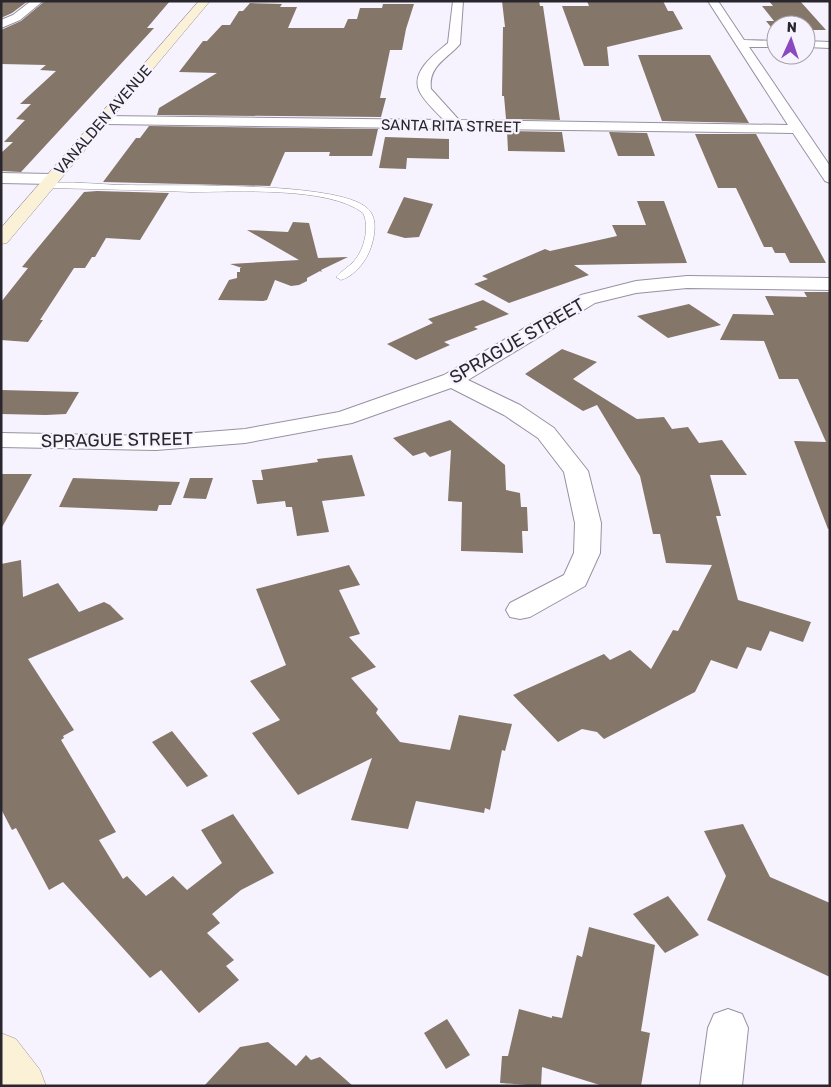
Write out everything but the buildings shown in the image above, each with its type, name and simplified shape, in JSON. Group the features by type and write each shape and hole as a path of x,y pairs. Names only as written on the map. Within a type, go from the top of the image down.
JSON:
{"main road":[{"name":"VANALDEN AVENUE","path":"1,239 204,1"},
{"path":"1,1054 24,1086"}],"street":[{"path":"1,25 10,19 16,18 38,1"},
{"path":"456,126 425,90 424,84 430,66 454,44 458,1"},
{"path":"713,1 830,178"},
{"path":"741,43 766,44"},
{"path":"816,44 830,45"},
{"name":"SANTA RITA STREET","path":"104,120 797,129"},
{"path":"1,178 49,182"},
{"name":"SPRAGUE STREET","path":"1,440 156,443 245,436 344,418 452,380 588,299 636,288 687,282 830,284"},
{"path":"452,380 512,410 546,434 576,471 588,523 587,553 575,580 520,610"},
{"path":"722,1086 728,1028"}],"lane":[{"path":"49,182 283,191 321,195 354,203 366,211 370,221 369,238 366,253 357,266 341,277"}]}
